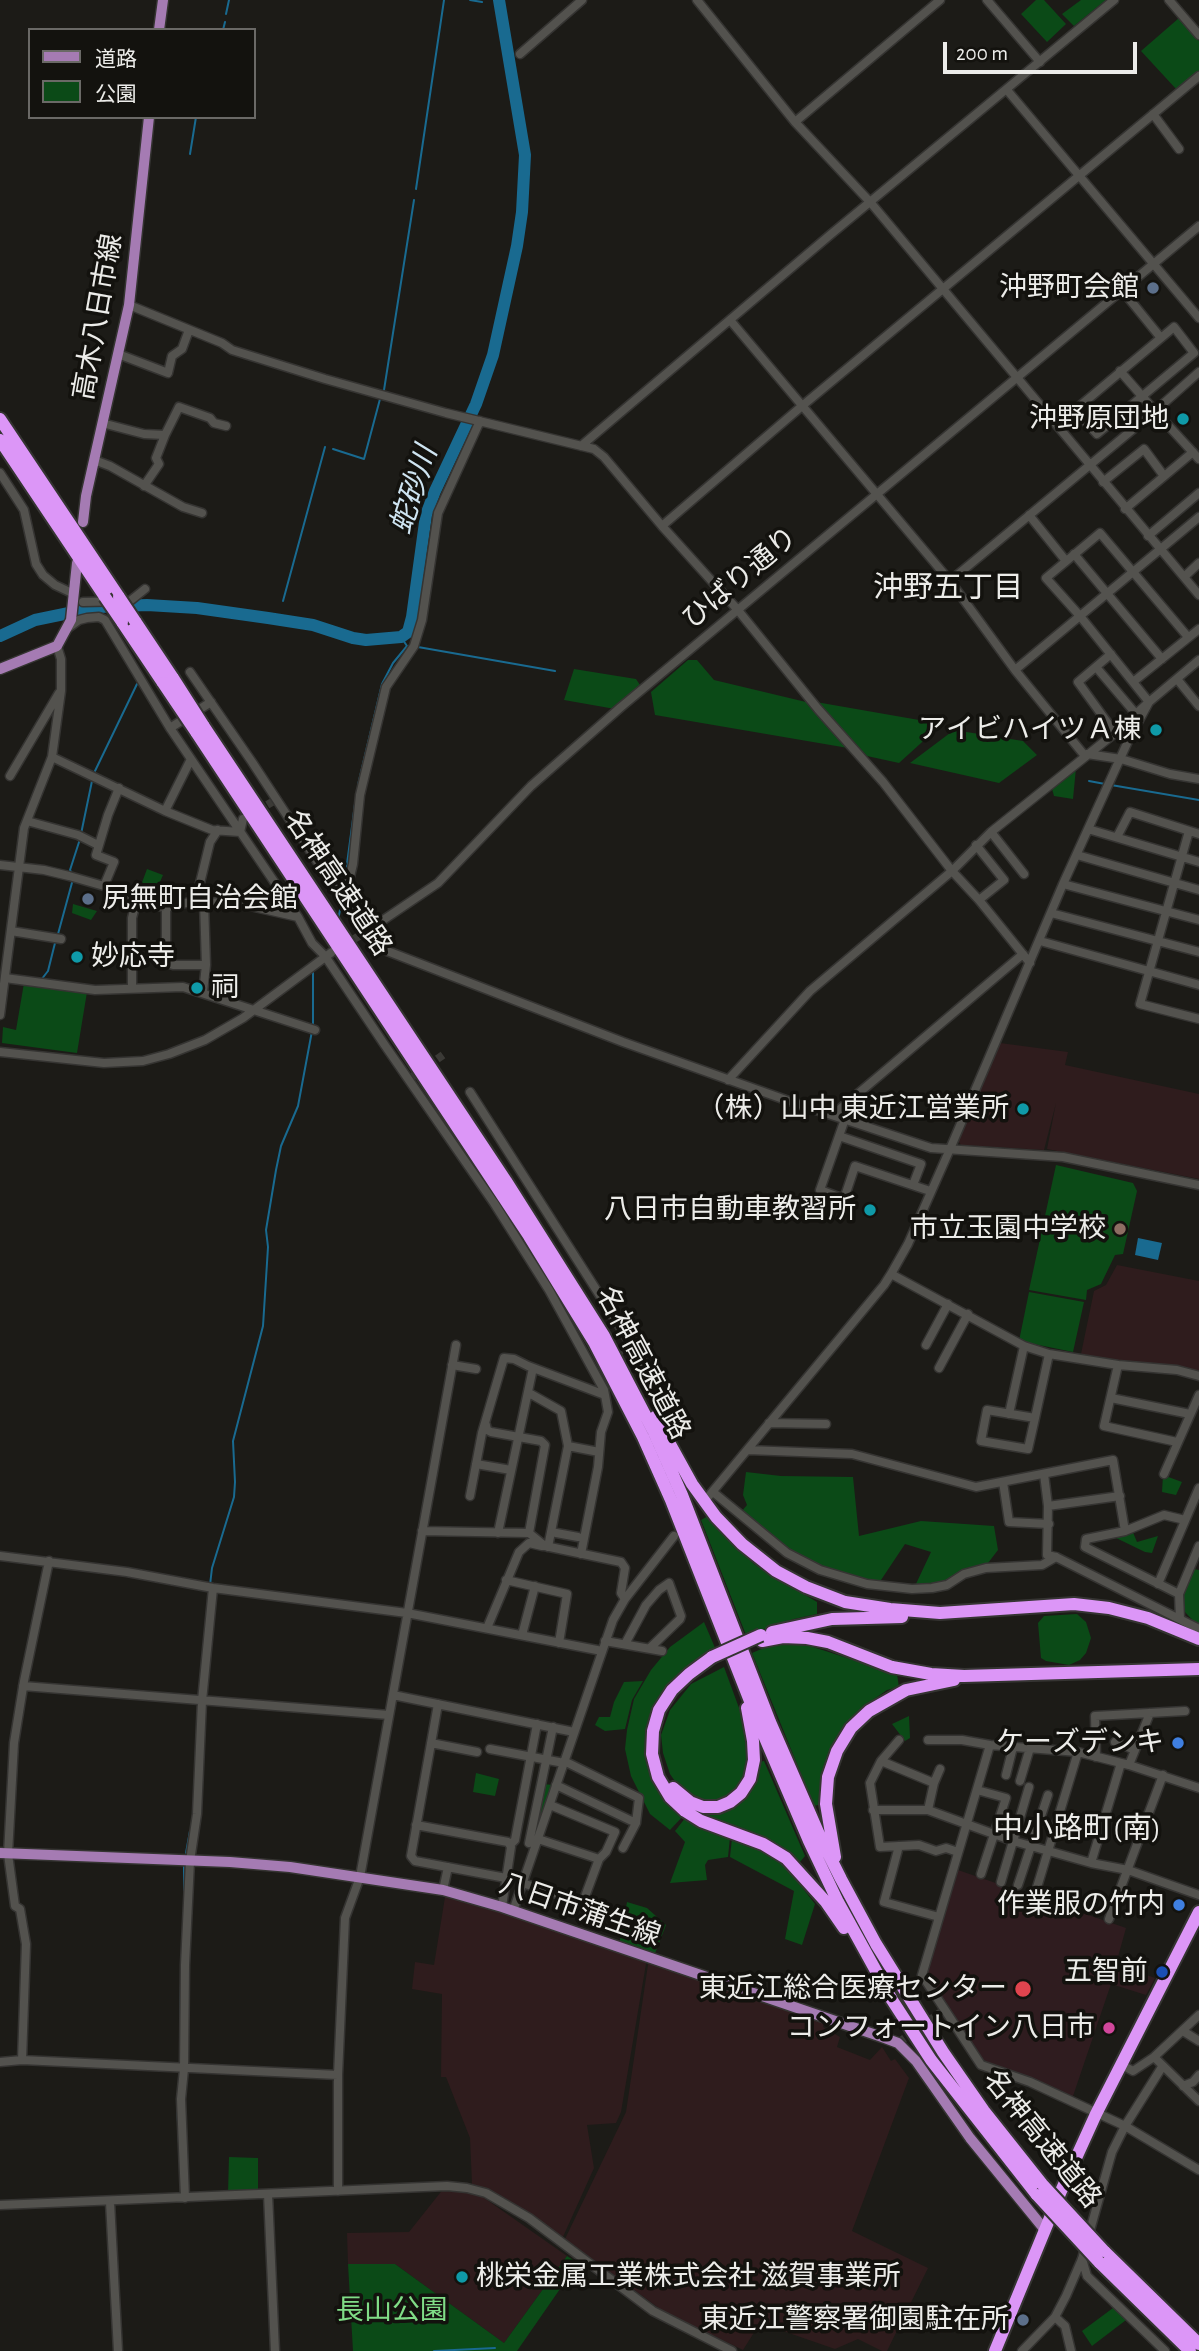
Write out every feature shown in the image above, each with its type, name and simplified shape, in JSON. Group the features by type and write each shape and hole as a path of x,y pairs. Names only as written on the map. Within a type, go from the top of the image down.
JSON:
{"highway":[{"name":"名神高速道路","path":"0,419 119,597 128,622"},
{"name":"名神高速道路","path":"0,440 105,597 128,622 567,1274 622,1370 671,1470 770,1722 841,1879 876,1944 943,2052 1040,2189"},
{"name":"名神高速道路","path":"200,729 523,1226 594,1342 643,1437 671,1500 809,1841 838,1902 892,2000 931,2060 1040,2189 1190,2351"},
{"path":"567,1274 646,1402 692,1484 716,1517 742,1544 776,1572 845,1602 940,1613"},
{"path":"931,2060 889,2002 826,1902 806,1878 786,1858 763,1844 701,1821 670,1797 659,1777 652,1754 653,1731 659,1710 672,1690 689,1674 713,1660 762,1638 832,1619 1074,1604 1110,1608 1149,1618 1199,1639"},
{"path":"762,1638 807,1638 828,1642 892,1668 931,1674 964,1676 1199,1669"},
{"path":"713,1660 676,1694 665,1712 658,1732 658,1753 664,1774 675,1792 703,1807 718,1807 730,1802 741,1793 750,1779 754,1760 753,1741 741,1677"},
{"path":"841,1879 826,1804 828,1777 837,1751 851,1728 869,1711 889,1699 906,1690 954,1681 964,1676"},
{"path":"995,2351 1096,2114 1199,1912"},
{"name":"名神高速道路","path":"1101,2256 1199,2344"}],"main road":[{"path":"159,28 163,0"},
{"name":"高木八日市線","path":"82,522 129,305 149,119"},
{"path":"0,669 57,646 69,624 77,563"},
{"name":"八日市蒲生線","path":"4,1854 289,1867 400,1885 421,1885 502,1907 898,2043 916,2061 970,2138 1045,2230"}],"street":[{"path":"520,54 582,0"},
{"path":"697,0 795,122 871,203 1199,595"},
{"path":"795,122 940,0"},
{"path":"987,0 1040,62"},
{"path":"581,446 1114,0"},
{"path":"1169,0 1199,34"},
{"path":"662,526 1199,76"},
{"path":"1007,90 1199,318"},
{"path":"1153,114 1179,149"},
{"name":"ひばり通り","path":"364,933 438,883 531,786 737,608 1199,226"},
{"path":"1122,290 1161,338"},
{"path":"129,305 232,350 446,413 594,449 737,608 818,709 883,782 952,871 1030,964"},
{"path":"730,320 950,581 1014,670 1086,755 1121,759 1170,774 1199,779"},
{"path":"1174,327 1194,353 1097,434 1075,410 1120,371 1174,327"},
{"path":"118,354 168,373 172,356 182,349 189,330"},
{"path":"1120,371 1196,455 1164,476 1125,509"},
{"path":"950,581 1199,372"},
{"path":"144,486 159,464 156,458 169,422 179,407 226,426"},
{"path":"344,902 353,864 359,795 386,687 413,648 422,620 438,513 482,422"},
{"path":"102,423 145,434 165,435"},
{"path":"1103,482 1144,449 1164,476"},
{"path":"94,460 110,466 183,507 202,513"},
{"path":"0,473 24,510 36,564 43,575 55,585 74,594"},
{"path":"1148,536 1199,493"},
{"path":"1029,515 1066,561"},
{"path":"1014,670 1199,517"},
{"path":"1149,702 1046,578 1100,533 1188,637"},
{"path":"1074,554 1161,659"},
{"path":"1184,577 1199,563"},
{"path":"83,602 99,604 130,601 145,589"},
{"path":"69,624 87,618 99,617 105,620 170,728 298,917 312,943 329,954 408,1080 494,1203 595,1366 604,1390 608,1412 601,1432 581,1554"},
{"path":"1133,681 1199,629"},
{"path":"0,1015 24,828 52,757 61,691 61,659 57,646"},
{"path":"1111,654 1078,682 1115,733"},
{"path":"728,1080 810,991 952,871 991,832 1115,733 1199,660"},
{"path":"1096,667 1136,714"},
{"path":"190,672 364,933 382,949 728,1080 931,1149 1063,1157 1199,1185"},
{"path":"1177,679 1199,706"},
{"path":"10,776 61,691"},
{"path":"1192,697 1199,691"},
{"path":"170,728 211,702"},
{"path":"1056,1557 1042,1565 986,1568 964,1574 947,1585 932,1588 912,1589 867,1584 820,1570 787,1553 710,1494 884,1285 908,1244 1063,884 1129,739 1149,702"},
{"path":"52,757 165,811 218,830 240,832"},
{"path":"165,811 191,759"},
{"path":"104,886 114,862 96,855 119,788"},
{"path":"1117,837 1130,812 1199,834"},
{"path":"240,832 243,819"},
{"path":"27,821 80,836 98,845"},
{"path":"1088,829 1199,862"},
{"path":"202,992 206,965 201,871 210,842 218,830"},
{"path":"1189,831 1140,1004 1199,1019"},
{"path":"991,832 1024,874"},
{"path":"976,845 1004,880 979,900"},
{"path":"1077,855 1199,890"},
{"path":"0,865 44,870 72,877 166,907 190,902 237,903 298,917"},
{"path":"1063,884 1199,920"},
{"path":"132,988 132,918 137,899"},
{"path":"166,907 166,963 206,965"},
{"path":"1051,913 1199,952"},
{"path":"11,931 61,939"},
{"path":"1040,941 1199,985"},
{"path":"0,1052 104,1063 143,1061 198,1044 253,1011 329,954"},
{"path":"834,1114 1023,954"},
{"path":"5,978 95,990 183,988 315,1030"},
{"path":"470,1092 628,1346 643,1363"},
{"path":"845,1119 820,1191 844,1199 855,1166 930,1191"},
{"path":"839,1136 921,1164 912,1185"},
{"path":"891,1274 1024,1346 1049,1354 1118,1365 1177,1370 1199,1376"},
{"path":"926,1345 948,1304"},
{"path":"939,1368 968,1314"},
{"path":"338,2191 338,2075 345,1918 360,1877 456,1345"},
{"path":"1009,1414 1024,1346"},
{"path":"1035,1418 987,1410 981,1441 1028,1449 1035,1418 1049,1354"},
{"path":"470,1496 482,1433 502,1360 510,1357 605,1395"},
{"path":"452,1365 476,1369"},
{"path":"1118,1365 1104,1426 1177,1442"},
{"path":"498,1533 533,1368"},
{"path":"529,1393 561,1411 568,1446 546,1546"},
{"path":"1164,1474 1199,1395"},
{"path":"1111,1398 1190,1414"},
{"path":"769,1423 826,1424"},
{"path":"486,1425 491,1432 541,1441 545,1445 529,1533"},
{"path":"568,1446 599,1452"},
{"path":"748,1450 852,1454 976,1487 1113,1460 1125,1531"},
{"path":"477,1464 511,1470"},
{"path":"1044,1474 1049,1524 1047,1555 1056,1557 1199,1629"},
{"path":"1003,1482 1009,1522 1049,1524"},
{"path":"1158,1584 1185,1520 1196,1503 1199,1488"},
{"path":"1048,1506 1119,1496"},
{"path":"1179,1594 1085,1546 1086,1539 1125,1531 1164,1515 1185,1520"},
{"path":"422,1531 529,1533 546,1546"},
{"path":"551,1532 578,1537"},
{"path":"513,1911 534,1842 550,1805 605,1640 625,1599 674,1536"},
{"path":"487,1628 521,1548 529,1543 624,1564 621,1592 625,1599"},
{"path":"1180,1619 1179,1594 1199,1546"},
{"path":"0,1556 127,1572 213,1588 407,1613 602,1651"},
{"path":"22,2060 26,1944 20,1909 15,1906 4,1854 14,1743 49,1561"},
{"path":"506,1580 567,1594 559,1643"},
{"path":"625,1644 646,1605 669,1583 681,1616 650,1648"},
{"path":"522,1635 535,1587"},
{"path":"185,2198 181,2125 185,1965 190,1861 197,1814 202,1701 213,1588"},
{"path":"605,1640 662,1651"},
{"path":"23,1686 389,1715"},
{"path":"393,1695 574,1732"},
{"path":"438,1704 411,1856 415,1861 506,1878"},
{"path":"1096,1757 1095,1716 1185,1711"},
{"path":"1091,1863 1125,1764 1135,1750 1150,1713"},
{"path":"502,1907 512,1843 537,1724"},
{"path":"534,1842 535,1815 553,1727"},
{"path":"899,1740 881,1761 870,1783 880,1847 919,1845 936,1851 946,1848 958,1852"},
{"path":"928,1740 962,1740 1078,1752 1163,1775 1199,1788"},
{"path":"1115,1742 1135,1750"},
{"path":"431,1743 477,1752"},
{"path":"990,1745 922,1975 981,2064 1030,2082 1125,2126 1199,2169"},
{"path":"1006,1775 1013,1747"},
{"path":"1020,1780 1030,1748"},
{"path":"490,1749 564,1762 639,1798 636,1823 624,1848"},
{"path":"1035,1894 1078,1752"},
{"path":"881,1761 934,1783"},
{"path":"928,1810 940,1769"},
{"path":"1109,1919 1163,1775"},
{"path":"526,1783 555,1788 636,1823"},
{"path":"1001,1882 1029,1787"},
{"path":"977,1790 1006,1798 981,1874"},
{"path":"1018,1885 1048,1795"},
{"path":"522,1883 583,1902 599,1859 606,1852 615,1832 550,1805"},
{"path":"873,1810 928,1810 1013,1841 1091,1863 1128,1870 1199,1895"},
{"path":"520,1812 545,1817"},
{"path":"416,1825 512,1843 534,1842 599,1859"},
{"path":"899,1846 884,1902 939,1917"},
{"path":"443,1890 449,1867"},
{"path":"1122,2065 1133,2071 1154,2057 1199,2015"},
{"path":"1183,2031 1199,2041"},
{"path":"1154,2057 1199,2101"},
{"path":"0,2062 22,2060 338,2075"},
{"path":"1022,2351 1055,2317 1082,2259 1112,2152 1162,2067"},
{"path":"1183,2086 1193,2082 1199,2075"},
{"path":"0,2206 447,2186 486,2193 529,2218 653,2311 732,2351"},
{"path":"268,2194 275,2351"},
{"path":"110,2202 118,2351"},
{"path":"1082,2259 1087,2276 1160,2349"},
{"path":"1055,2317 1065,2326 1071,2351"}],"shaded area":[{"path":"1000,1043 1068,1052 1065,1065 1199,1094 1199,1179 1047,1149 1056,1103 1044,1150 961,1145 958,1141"},
{"path":"1117,1265 1199,1281 1199,1372 1180,1366 1120,1362 1081,1354 1094,1291 1106,1285"},
{"name":"東近江総合医療センター","path":"958,1870 1126,1928 1116,1964 1155,1978 1146,1995 1111,1984 1072,2099 981,2059 925,1971"},
{"path":"446,1891 647,1958 621,2112 616,2123 587,2125 594,2168 562,2239 487,2189 472,2184 470,2138 446,2077 441,2077 442,1994 412,1989 415,1962 434,1965"},
{"path":"649,1958 826,2016 823,2027 840,2037 837,2047 870,2060 882,2047 891,2061 895,2059 909,2078 852,2231 928,2268 887,2351 858,2339 835,2349 760,2323 743,2350 664,2312 565,2239 626,2112"},
{"path":"444,2188 480,2195 567,2256 504,2343 395,2264 348,2264 347,2233 409,2232"}],"green space":[{"path":"1036,0 1044,0 1066,24 1047,42 1021,14"},
{"path":"1081,0 1106,0 1074,26 1062,14"},
{"path":"1179,18 1199,41 1199,72 1177,90 1141,51"},
{"path":"688,660 697,660 714,680 806,702 848,748 655,715 651,692"},
{"path":"574,669 636,679 640,685 615,709 564,700"},
{"path":"816,702 942,724 899,763 867,756"},
{"path":"954,730 1023,741 1037,755 999,783 910,763"},
{"path":"1076,768 1073,799 1054,796 1052,789"},
{"path":"147,869 163,875 152,900 137,896"},
{"path":"73,904 97,911 91,920 72,913"},
{"path":"24,983 87,992 77,1053 2,1043 3,1027 16,1030"},
{"path":"1056,1165 1133,1183 1137,1191 1123,1254 1115,1255 1101,1284 1087,1290 1086,1300 1029,1290"},
{"path":"1029,1292 1084,1302 1073,1352 1019,1341"},
{"path":"746,1472 781,1476 853,1477 859,1536 921,1521 994,1526 998,1550 988,1563 972,1567 945,1582 930,1585 915,1586 931,1552 905,1544 879,1583 821,1568 787,1550 741,1512 747,1505 743,1495"},
{"path":"1163,1475 1182,1482 1176,1495 1162,1492"},
{"path":"708,1516 754,1564 817,1602 817,1614 746,1635 701,1520"},
{"path":"1132,1530 1137,1542 1158,1536 1152,1553 1112,1536"},
{"path":"1194,1569 1199,1570 1199,1627 1184,1611 1182,1599"},
{"path":"1077,1614 1086,1622 1091,1638 1086,1653 1080,1660 1069,1665 1041,1658 1038,1623 1044,1616"},
{"path":"704,1622 716,1650 674,1685 649,1749 684,1815 670,1830 650,1814 631,1776 625,1749 627,1730 634,1699 651,1670 670,1647"},
{"path":"785,1643 810,1646 897,1674 899,1687 887,1690 873,1700 857,1713 845,1728 822,1804 814,1806 752,1653"},
{"path":"724,1667 746,1727 748,1761 742,1781 732,1794 715,1802 700,1801 683,1793 670,1774 661,1735 670,1710 691,1684"},
{"path":"643,1681 632,1700 625,1729 605,1731 595,1725 599,1717 610,1717 624,1682"},
{"path":"909,1716 910,1738 905,1741 892,1724"},
{"path":"764,1761 805,1856 800,1862 778,1846 707,1819 708,1813 720,1812 758,1762"},
{"path":"476,1773 499,1779 495,1796 473,1792"},
{"path":"544,1784 552,1785 533,1835"},
{"path":"686,1817 730,1837 728,1857 708,1860 705,1865 707,1880 670,1883 685,1842 675,1831"},
{"path":"732,1838 762,1849 782,1861 815,1904 802,1945 785,1939 794,1891 730,1857"},
{"path":"627,1902 647,1908 666,1925 654,1956 619,1945"},
{"path":"229,2157 258,2158 258,2193 228,2194"},
{"name":"長山公園","path":"567,2256 578,2263 517,2351 353,2351 348,2264 395,2264 504,2343"},
{"path":"1117,2305 1130,2317 1092,2346 1082,2331"}],"water":[{"path":"1138,1238 1162,1243 1158,1260 1135,1255"}],"waterway":[{"path":"226,14 229,0"},
{"path":"416,189 444,0"},
{"path":"470,0 482,2"},
{"name":"蛇砂川","path":"0,636 35,620 98,607 147,605 197,608 313,625 366,640 401,637 408,632 426,515 476,404 493,355 522,212 525,155 499,0"},
{"path":"224,28 225,22"},
{"path":"190,154 196,119"},
{"path":"384,390 414,200"},
{"path":"333,449 364,459 380,399"},
{"path":"283,601 325,447"},
{"path":"358,785 382,684 393,663 407,646 401,637"},
{"path":"418,647 555,671"},
{"path":"95,771 137,684"},
{"path":"81,834 92,781"},
{"path":"1089,781 1105,784"},
{"path":"1111,785 1199,800"},
{"path":"345,879 355,804"},
{"path":"72,874 70,870 80,839"},
{"path":"58,934 73,879"},
{"path":"338,920 341,905"},
{"path":"41,980 48,971 55,943"},
{"path":"313,972 313,1026"},
{"path":"210,1585 212,1568 234,1497 233,1441 263,1326 268,1247 266,1230 276,1170 281,1146 298,1106 312,1031"},
{"path":"186,1853 190,1831"},
{"path":"184,1865 184,1910"},
{"path":"180,2054 181,1982"},
{"path":"177,2101 181,2186"},
{"path":"434,2351 495,2348"}],"tunnel":[{"path":"257,811 277,799"},
{"path":"344,945 364,933"},
{"path":"408,1080 443,1055"},
{"path":"598,1364 626,1348"},
{"path":"898,2043 945,2009"}],"place":[{"name":"沖野町会館","path":"1153,288"},
{"name":"沖野原団地","path":"1183,419"},
{"name":"アイビハイツＡ棟","path":"1156,730"},
{"name":"尻無町自治会館","path":"88,899"},
{"name":"妙応寺","path":"77,957"},
{"name":"祠","path":"197,988"},
{"name":"（株）山中 東近江営業所","path":"1023,1109"},
{"name":"八日市自動車教習所","path":"870,1210"},
{"name":"市立玉園中学校","path":"1120,1229"},
{"name":"ケーズデンキ","path":"1178,1743"},
{"name":"作業服の竹内","path":"1179,1905"},
{"name":"五智前","path":"1162,1972"},
{"name":"東近江総合医療センター","path":"1023,1989"},
{"name":"コンフォートイン八日市","path":"1109,2028"},
{"name":"桃栄金属工業株式会社 滋賀事業所","path":"462,2277"},
{"name":"東近江警察署御園駐在所","path":"1023,2320"}],"district":[{"name":"沖野五丁目","path":"948,588"},
{"name":"中小路町(南)","path":"1077,1829"}]}
